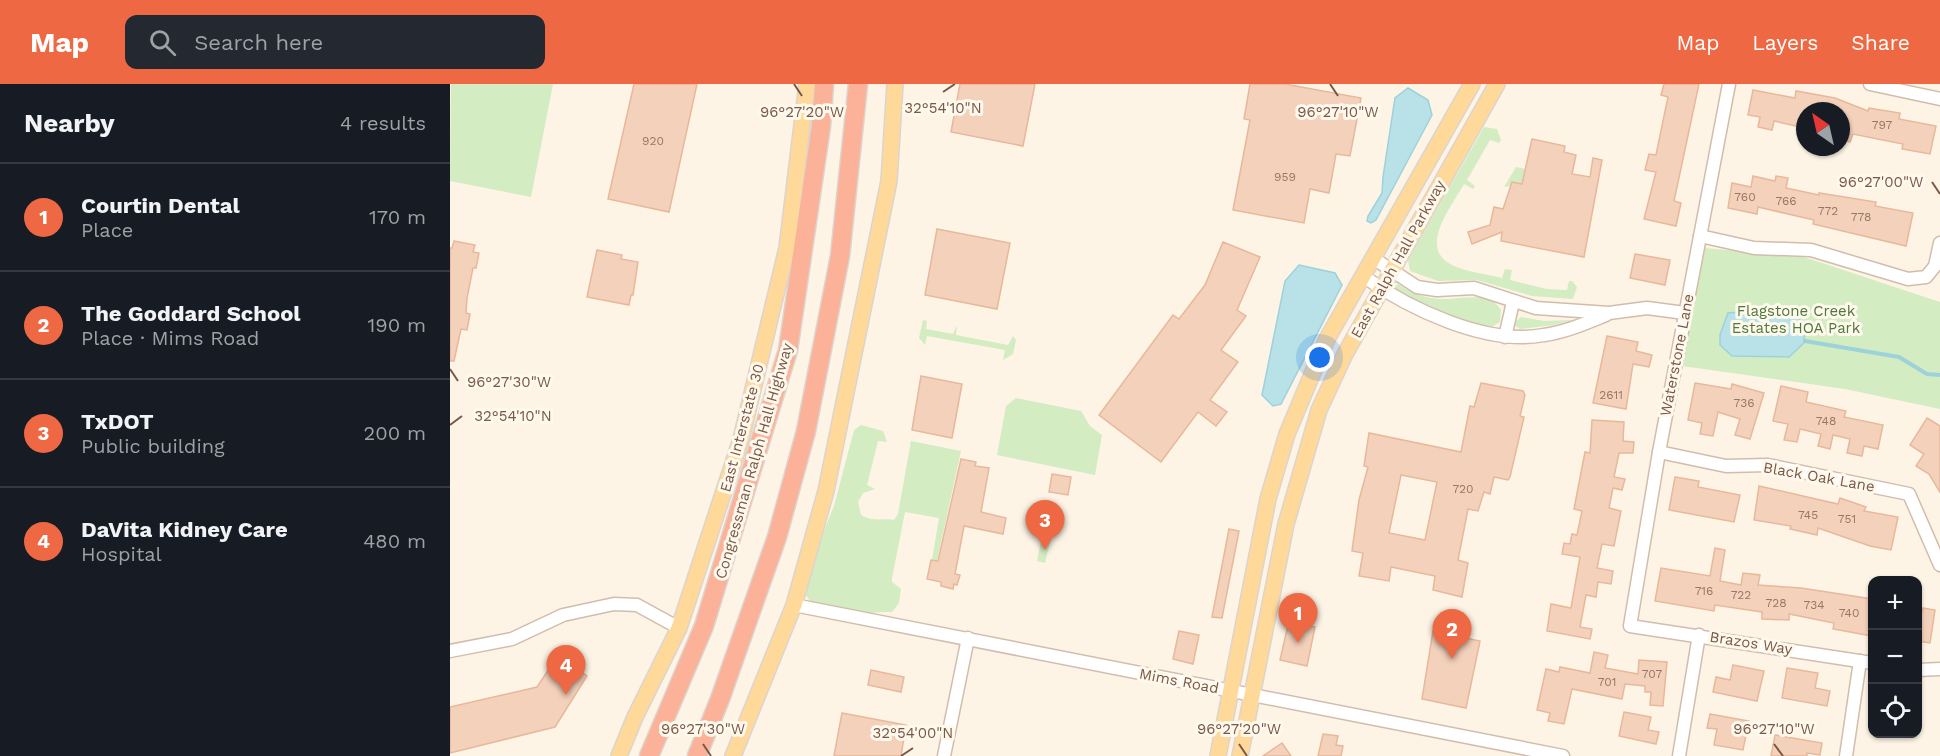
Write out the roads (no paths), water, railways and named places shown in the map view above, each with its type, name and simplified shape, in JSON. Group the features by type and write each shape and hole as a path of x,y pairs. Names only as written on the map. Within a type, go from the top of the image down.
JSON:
{"highway":[{"name":"Congressman Ralph Hall Highway","path":"649,756 704,626 788,350 821,126 824,84"},
{"path":"698,756 777,537 806,431 840,256 858,84"},
{"path":"640,756 661,714 699,615 722,571"}],"main road":[{"name":"East Interstate 30","path":"619,756 635,717 679,628 741,439 787,248 807,84"},
{"path":"733,756 794,605 826,491 885,204 892,162 895,84"},
{"name":"East Ralph Hall Parkway","path":"1218,756 1268,499 1287,434 1327,339 1472,84"},
{"name":"East Ralph Hall Parkway","path":"1240,756 1286,524 1319,410 1345,354 1497,84"}],"street":[{"name":"Waterstone Lane","path":"1630,626 1659,452 1729,84"},
{"path":"1870,84 1940,99"},
{"path":"1700,236 1754,248 1811,250 1908,279 1926,277 1935,266 1940,243"},
{"path":"1373,258 1417,286 1437,290 1474,288 1536,308 1609,313 1647,308 1685,313"},
{"path":"1364,276 1381,289 1441,319 1505,337 1543,336 1574,328 1609,313"},
{"path":"1505,337 1513,302"},
{"name":"Black Oak Lane","path":"1659,452 1726,466 1768,465 1909,494 1940,565"},
{"path":"450,651 512,639 563,615 614,604 637,605 679,628"},
{"name":"Mims Road","path":"794,605 1563,756"},
{"name":"Brazos Way","path":"1630,626 1866,662"},
{"path":"1679,756 1699,635"},
{"path":"944,756 968,638"},
{"path":"1846,756 1866,662"},
{"path":"1922,670 1940,669"}],"water":[{"path":"1408,88 1428,100 1432,115 1376,220 1371,223 1367,221 1368,216 1382,193 1395,98"},
{"path":"1299,265 1335,273 1342,285 1281,404 1273,406 1262,395 1285,281"},
{"path":"1779,309 1795,313 1805,329 1804,343 1789,357 1732,356 1720,345 1720,335 1728,313"}],"waterway":[{"path":"1805,341 1899,357 1927,374 1940,375"}],"place":[{"name":"TxDOT","path":"1045,550"},
{"name":"Courtin Dental","path":"1298,643"},
{"name":"The Goddard School","path":"1452,659"},
{"name":"DaVita Kidney Care","path":"566,695"}],"park label":[{"name":"Flagstone Creek Estates HOA Park","path":"1796,320"}]}
